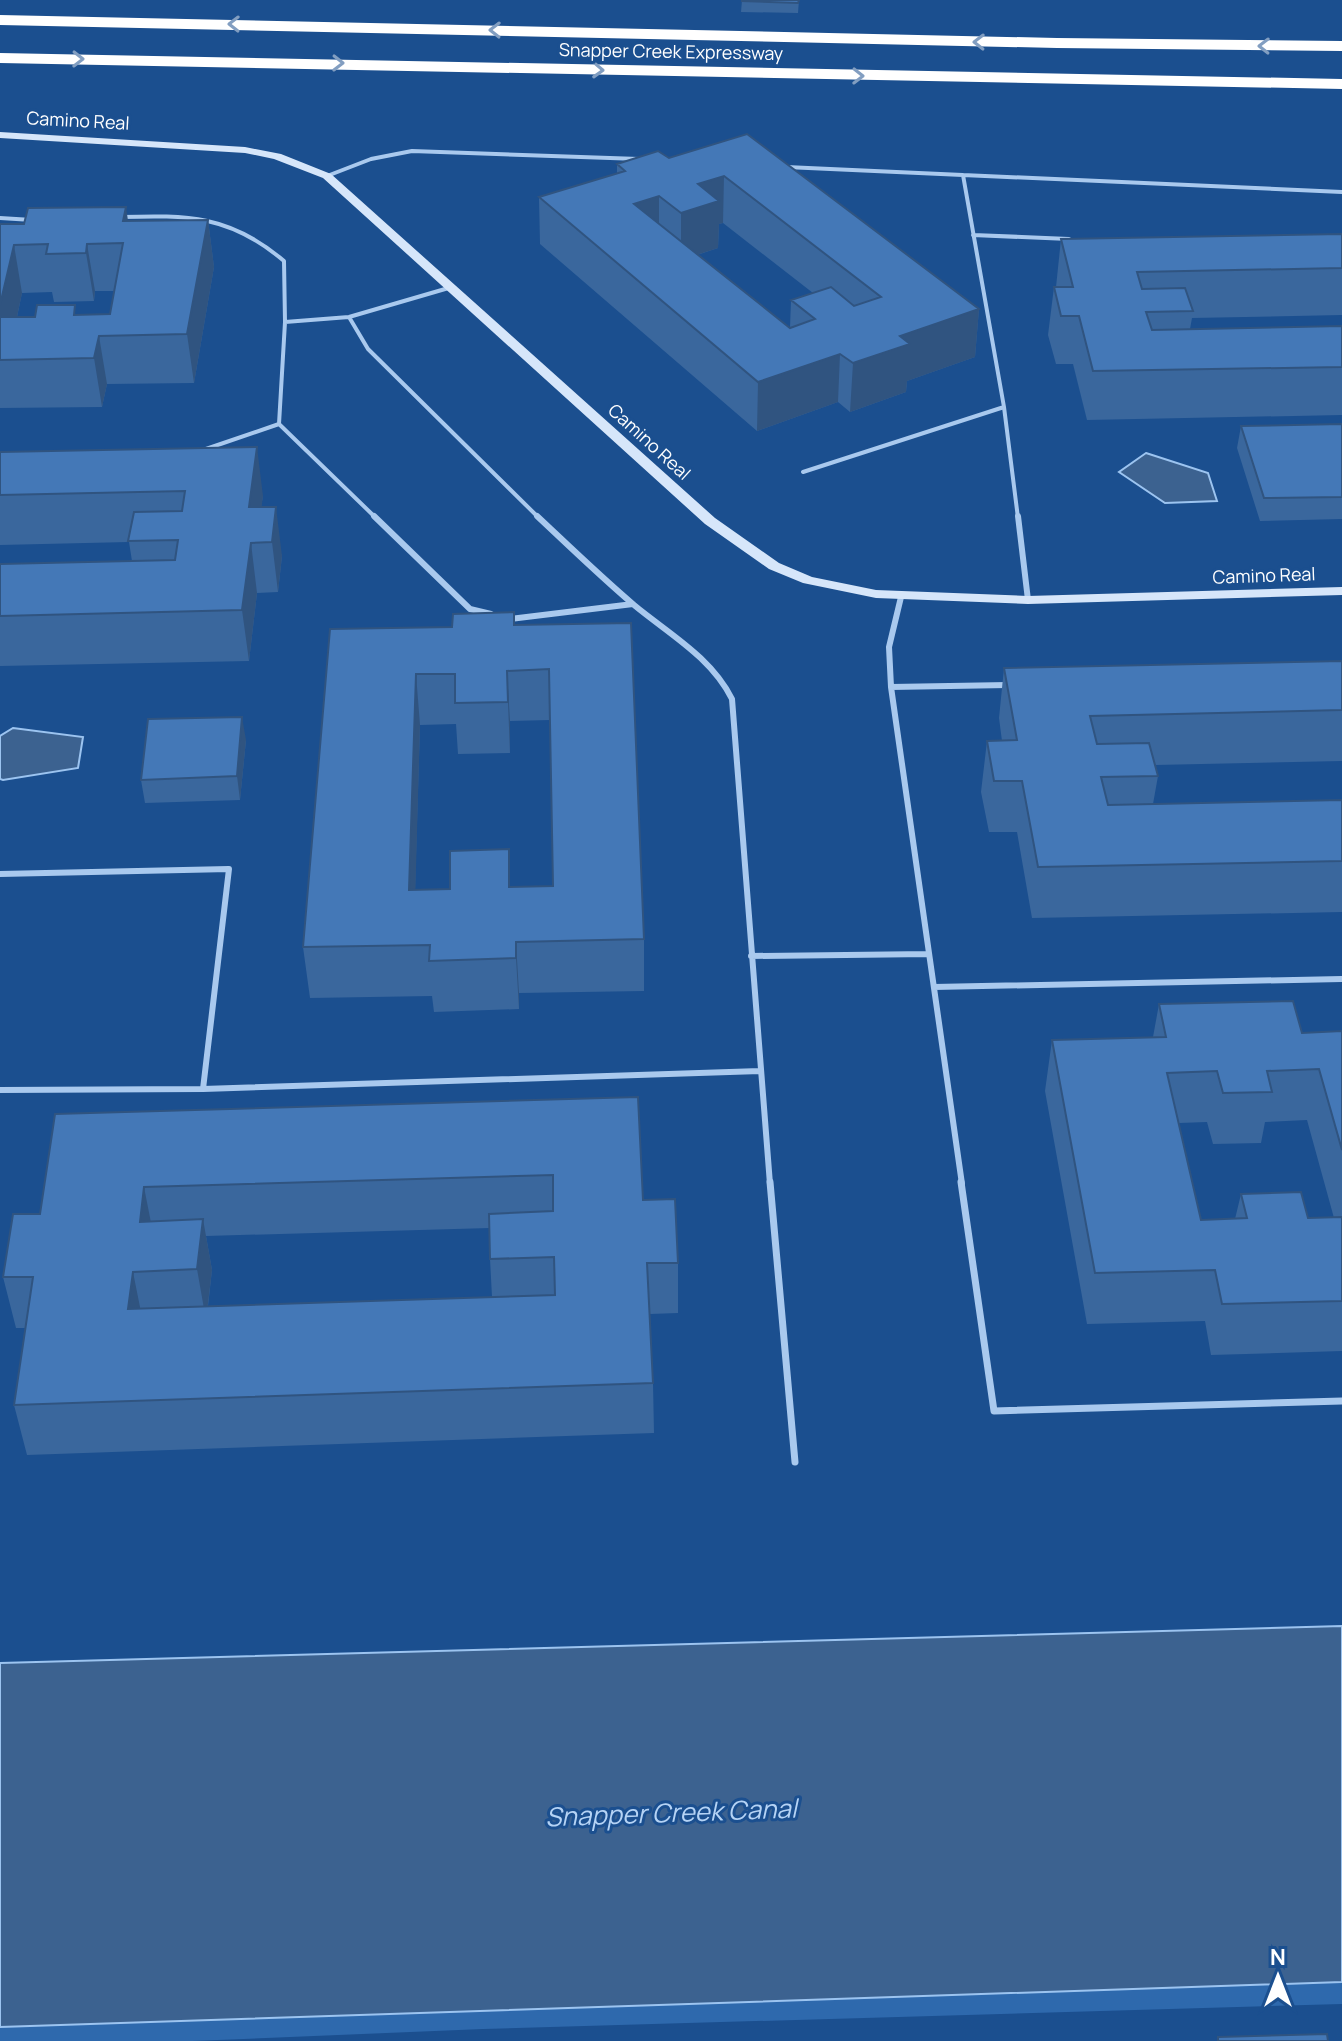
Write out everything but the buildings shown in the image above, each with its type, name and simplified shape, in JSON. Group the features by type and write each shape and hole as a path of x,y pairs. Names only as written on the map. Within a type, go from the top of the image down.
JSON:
{"highway":[{"name":"Snapper Creek Expressway","path":"0,20 1057,43 1342,46"},
{"name":"Snapper Creek Expressway","path":"0,58 1342,84"}],"street":[{"name":"Camino Real","path":"0,135 245,150 277,156 327,176 675,490 743,547 774,566 808,580 852,591 901,597 1028,600 1342,591"}],"lane":[{"path":"327,176 371,159 412,151 646,160"},
{"path":"773,166 1342,192"},
{"path":"963,175 1004,407 1028,600"},
{"path":"108,218 177,216 213,219 244,229 266,243 284,261 285,322 279,424 470,609 513,620 633,604"},
{"path":"0,218 40,220"},
{"path":"973,235 1080,240"},
{"path":"285,322 349,317 452,287"},
{"path":"349,317 368,349 505,487 633,604 703,659 722,679 732,699 760,1071 795,1462"},
{"path":"803,472 1004,407"},
{"path":"192,453 279,424"},
{"path":"901,597 889,647 891,687 994,1411 1342,1401"},
{"path":"891,687 1016,685"},
{"path":"0,874 229,869 203,1089"},
{"path":"751,956 929,954"},
{"path":"934,987 1342,979"},
{"path":"0,1090 203,1089 760,1071"}],"shaded area":[{"path":"1342,1982 1342,2004 483,2029 193,2041 0,2041 0,2027"}],"water":[{"path":"1146,453 1208,473 1217,501 1165,503 1119,472"},
{"path":"13,728 83,737 78,768 0,779 0,736"},
{"name":"Snapper Creek Canal","path":"1342,1626 1342,1982 0,2027 0,1663"}]}
